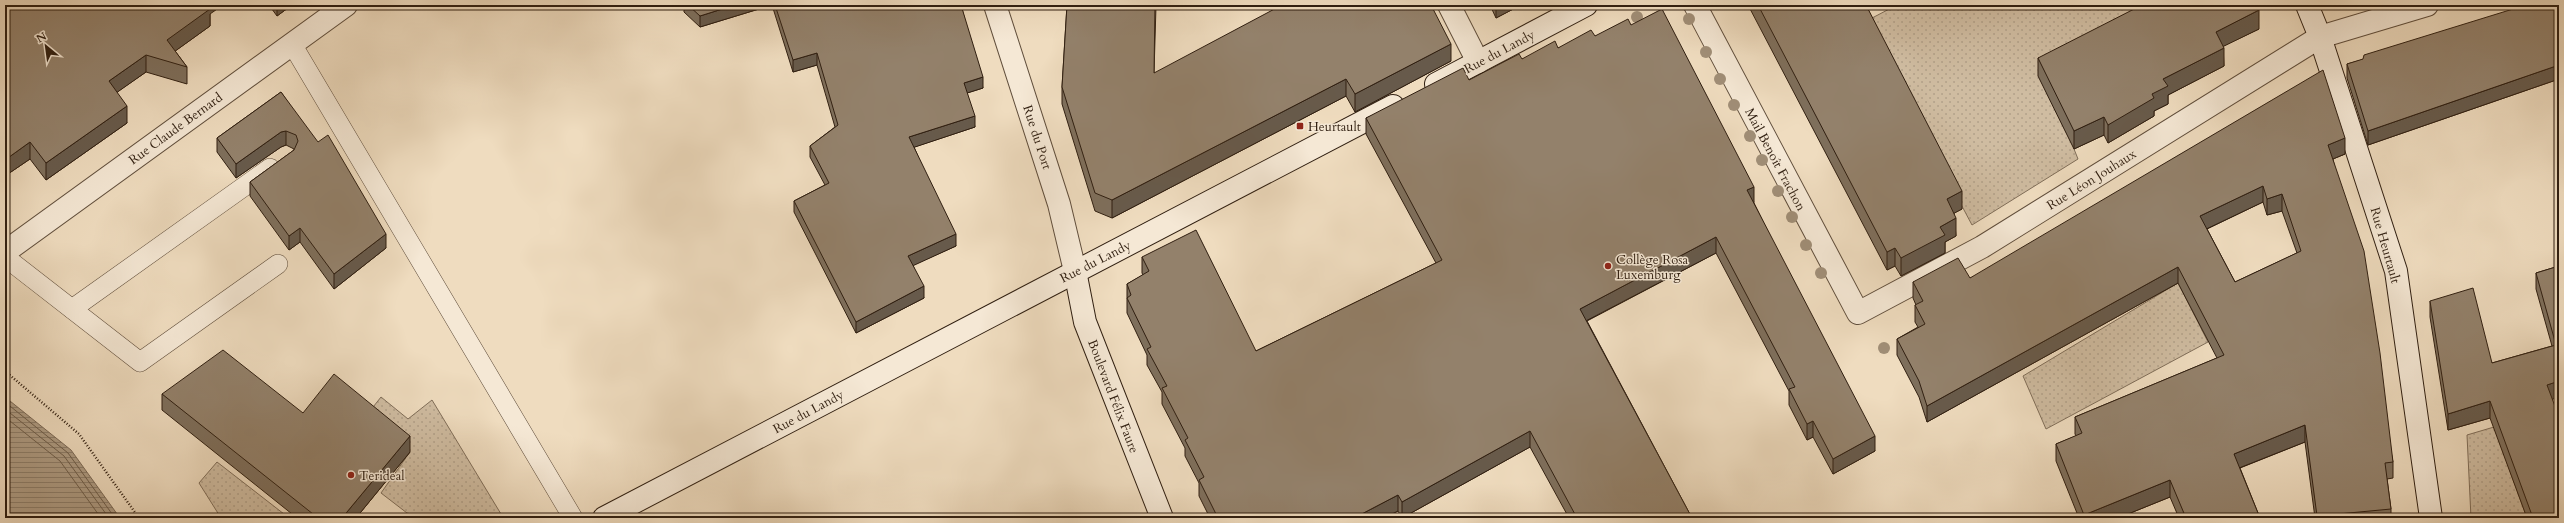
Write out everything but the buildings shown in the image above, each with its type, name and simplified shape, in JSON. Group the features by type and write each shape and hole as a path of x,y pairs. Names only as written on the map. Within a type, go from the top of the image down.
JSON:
{"street":[{"name":"Rue Claude Bernard","path":"5,252 346,5"},
{"name":"Rue du Port","path":"995,5 1059,204 1075,271"},
{"path":"1449,5 1478,62"},
{"name":"Rue du Landy","path":"604,518 1586,5"},
{"name":"Mail Benoît Frachon","path":"1695,5 1858,313"},
{"name":"Rue Heurtault","path":"2307,5 2320,37 2396,271 2431,518"},
{"name":"Rue Léon Jouhaux","path":"1858,313 1982,247 2320,37 2427,5"},
{"name":"Boulevard Félix Faure","path":"1075,271 1085,322 1162,518"}],"lane":[{"path":"292,44 573,518"},
{"path":"72,309 287,156"},
{"path":"5,257 140,362 278,264"}],"path":[{"path":"5,371 80,434 139,518"}],"shaded area":[{"path":"1897,5 2146,5 2074,149 2078,159 1972,225 1930,146 1849,30"},
{"path":"2178,283 2208,342 2046,429 2023,376"},
{"path":"381,397 408,419 432,400 501,514 493,518 426,518 407,513 381,493 410,452 366,416"},
{"path":"2494,427 2527,518 2471,518 2467,435"},
{"path":"217,462 290,518 221,518 199,483"}],"water":[{"path":"5,397 71,450 120,518 5,518"}],"place":[{"name":"Heurtault","path":"1300,126"},
{"name":"Collège Rosa Luxemburg","path":"1608,266"},
{"name":"Terideal","path":"351,475"}]}
